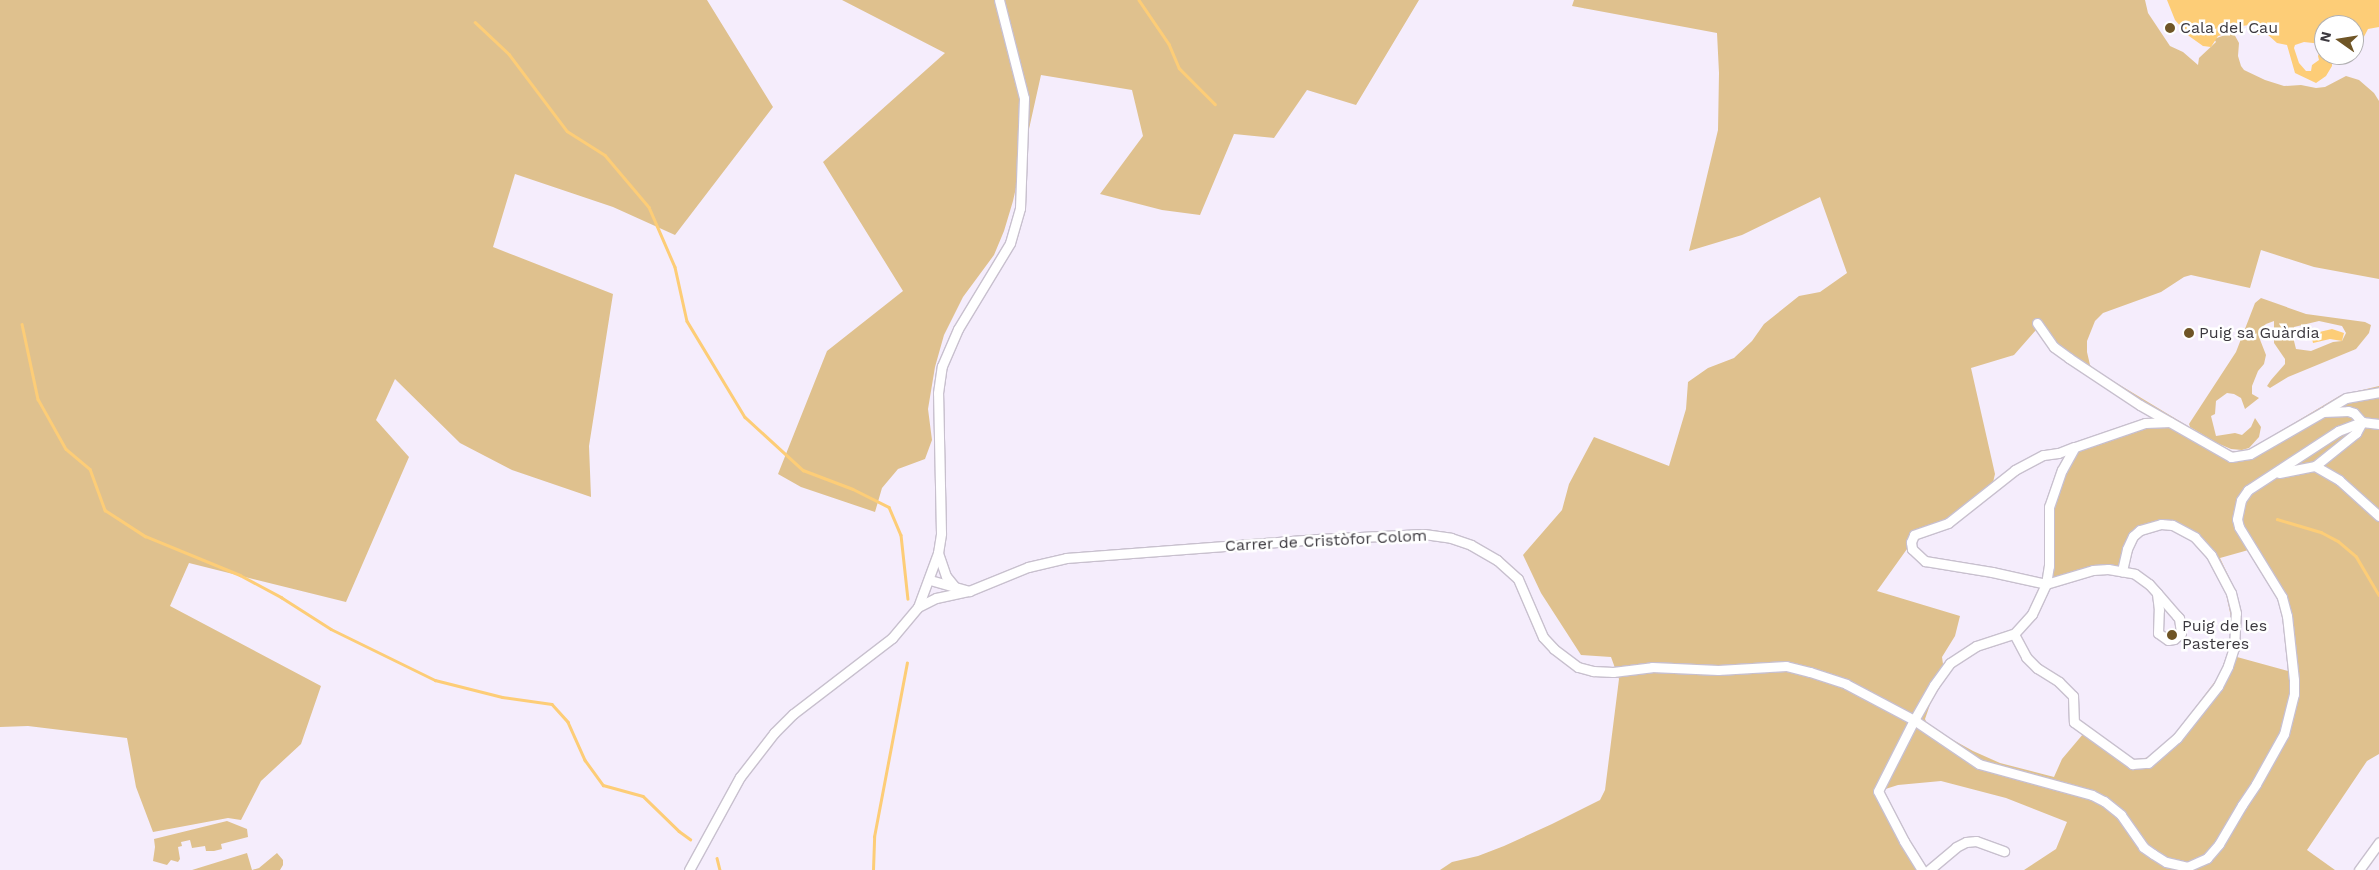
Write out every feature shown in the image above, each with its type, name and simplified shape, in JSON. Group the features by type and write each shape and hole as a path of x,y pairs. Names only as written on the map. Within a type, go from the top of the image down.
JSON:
{"street":[{"path":"689,870 740,777 774,733 793,714 892,638 918,607 929,583 938,553 941,534 938,393 941,371 946,352 958,329 1010,244 1020,208 1024,98 999,0"},
{"path":"2037,323 2050,342 2069,358 2214,449 2231,456 2241,456 2259,449 2346,398 2379,392"},
{"path":"2272,474 2315,466 2356,433 2362,422 2354,413 2323,412"},
{"path":"2157,593 2159,610 2158,633 2168,640 2174,639 2181,633 2179,618 2157,593 2135,574 2122,571 2092,570 2046,584 1992,572 1925,561 1912,549 1911,542 1914,535 1948,523 1976,503 1999,482 2043,455 2058,453 2135,426 2170,422"},
{"name":"Carrer de Cristòfor Colom","path":"918,607 953,590 969,591 1028,567 1066,558 1317,539 1424,534 1451,538 1471,545 1497,560 1518,579 1543,637 1554,649 1578,667 1613,672 1652,667 1718,670 1786,666 1846,684 1914,720 1980,764 2092,795 2104,801 2121,815 2143,847 2166,862 2187,867 2207,858 2219,844 2272,759 2284,734 2292,703 2294,680 2287,616 2282,597 2239,527 2237,519 2238,508 2248,490 2338,431 2362,422 2379,424"},
{"path":"1922,870 1904,841 1878,791 1914,720 1934,685 1950,663 1976,646 2014,634 2032,614 2046,584 2049,566 2049,507 2062,470 2075,447"},
{"path":"2315,466 2339,480 2379,516"},
{"path":"2014,634 2026,657 2037,668 2059,682 2074,696 2074,722 2132,764 2148,763 2177,738 2218,686 2234,648 2236,613 2231,593 2211,555 2195,537 2172,525 2161,524 2140,530 2133,536 2127,549 2122,571"},
{"path":"929,583 938,592 953,590 938,553"},
{"path":"1929,870 1956,846 1966,842 1976,841 2004,851"},
{"path":"2359,870 2379,842"}],"shaded area":[{"path":"0,0 707,0 773,107 675,235 613,207 515,174 493,247 613,294 589,446 591,497 512,470 460,443 395,379 376,420 409,457 346,602 189,563 170,606 321,686 301,744 261,781 241,820 228,818 153,832 136,787 127,738 28,726 0,727"},
{"path":"842,0 1419,0 1356,105 1307,90 1274,138 1234,134 1200,215 1162,210 1100,194 1143,136 1132,90 1041,75 1013,201 1004,231 994,255 963,297 944,335 935,367 928,409 932,440 925,459 898,469 882,488 875,512 801,487 778,474 827,351 903,291 823,162 945,53"},
{"path":"1574,0 2145,0 2148,13 2170,46 2183,52 2198,65 2199,58 2216,42 2214,39 2233,32 2239,43 2238,56 2241,66 2244,70 2265,80 2284,86 2301,85 2316,88 2325,87 2346,76 2359,80 2374,93 2379,101 2379,279 2314,267 2261,250 2250,288 2191,275 2184,277 2161,292 2103,313 2095,321 2087,341 2090,365 2095,370 2229,451 2247,451 2341,395 2379,386 2379,754 2367,761 2307,850 2335,870 2024,870 2056,849 2067,822 2006,798 1941,781 1898,785 1873,793 1917,870 1440,870 1452,862 1478,856 1552,824 1600,800 1605,790 1619,679 1611,657 1581,655 1541,593 1523,555 1562,510 1569,484 1594,437 1669,466 1686,409 1688,382 1708,368 1734,358 1752,341 1764,324 1799,296 1820,292 1847,273 1820,197 1742,235 1689,251 1718,130 1719,73 1717,33 1572,6","holes":["2036,330 2054,353 2153,418 2076,443 2045,520 2045,572 2057,585 2087,575 2112,574 2130,553 2136,537 2148,530 2166,528 2184,534 2194,542 2214,566 2225,589 2232,622 2230,646 2219,676 2176,733 2150,757 2133,760 2089,727 2062,759 2054,777 2000,763 1973,751 1928,726 1925,719 1933,696 1949,672 1943,664 1942,657 1955,636 1960,616 1877,591 1907,549 1921,536 1990,495 1995,474 1971,368 2014,355","2252,549 2282,597 2292,672 2237,657 2241,614 2237,594 2220,558"]},
{"path":"2167,0 2379,0 2379,27 2368,29 2364,37 2364,15 2314,15 2314,43 2304,42 2295,45 2294,48 2299,63 2306,71 2311,71 2314,64 2332,65 2326,76 2316,83 2295,73 2287,45 2277,43 2267,34 2255,35 2260,27 2249,25 2235,27 2237,31 2218,36 2211,47 2203,46 2189,36 2175,20"},
{"path":"2261,298 2306,314 2365,322 2371,325 2369,333 2356,349 2288,377 2270,388 2267,386 2285,364 2285,359 2274,343 2274,321 2266,324 2259,330 2259,337 2266,355 2264,364 2258,371 2252,386 2252,394 2259,398 2245,409 2241,398 2227,393 2216,401 2215,414 2211,416 2216,436 2235,433 2242,435 2251,427 2255,418 2261,427 2259,437 2249,448 2242,450 2231,449 2190,427 2189,424 2236,352 2255,303","holes":["2319,321 2342,326 2346,333 2342,341 2333,342 2311,351 2296,349 2294,327"]},
{"path":"2332,329 2344,333 2342,341 2330,339 2313,343 2311,334"},
{"path":"227,821 247,829 248,837 221,844 222,849 214,851 206,851 205,846 192,848 190,840 181,842 182,846 178,847 180,859 178,862 171,860 167,865 153,861 154,839"},
{"path":"247,853 252,870 192,870"},
{"path":"277,853 283,860 280,870 252,870 259,868"}],"waterway":[{"path":"1139,0 1169,44 1179,68 1215,104"},
{"path":"475,22 509,54 567,131 605,155 649,207 675,267 687,321 745,417 803,470 853,489 889,507 901,535 908,599"},
{"path":"22,324 38,399 66,449 90,469 105,510 145,536 240,575 281,597 331,629 435,680 502,697 552,704 568,722 585,760 603,785 643,796 679,831 690,839"},
{"path":"2277,519 2321,532 2338,541 2356,556 2379,595"},
{"path":"873,870 874,837 907,663"},
{"path":"717,858 720,870"}],"place":[{"name":"Cala del Cau","path":"2170,28"},
{"name":"Puig sa Guàrdia","path":"2189,333"},
{"name":"Puig de les Pasteres","path":"2172,635"}]}
